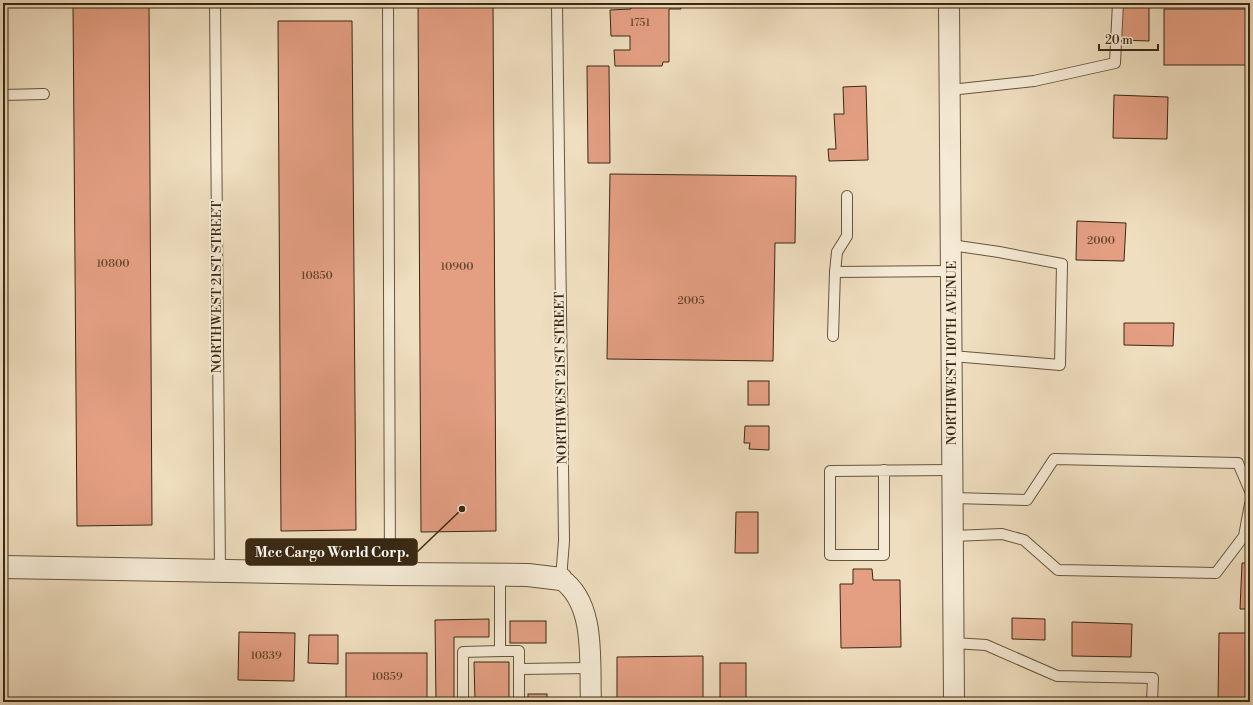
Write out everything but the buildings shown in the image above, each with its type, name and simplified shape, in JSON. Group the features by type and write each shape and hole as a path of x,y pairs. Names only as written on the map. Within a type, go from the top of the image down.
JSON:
{"street":[{"name":"NORTHWEST 110TH AVENUE","path":"949,3 954,702"},
{"path":"3,567 220,572 500,574 539,575 560,579 572,589 584,610 587,626 590,668 590,702"}],"lane":[{"name":"NORTHWEST 21ST STREET","path":"215,3 220,572"},
{"path":"388,3 390,574"},
{"path":"950,90 1034,81 1115,63 1118,3"},
{"name":"NORTHWEST 21ST STREET","path":"557,6 564,541 560,579"},
{"path":"3,94 44,94"},
{"path":"833,336 837,252 847,236 847,196"},
{"path":"951,246 1000,252 1062,264 1060,365 952,356"},
{"path":"835,272 951,271"},
{"path":"953,498 1027,500 1054,459 1238,463 1250,491"},
{"path":"884,470 884,555 830,555 830,471 884,470 952,470"},
{"path":"953,536 1002,534 1024,540 1058,570 1216,573 1244,536 1250,504"},
{"path":"500,574 500,652"},
{"path":"954,644 986,645 1057,676 1153,678 1152,702"},
{"path":"463,702 463,652 519,651 519,702"},
{"path":"519,669 590,668"}],"place":[{"name":"Mcc Cargo World Corp.","path":"462,509"}]}
